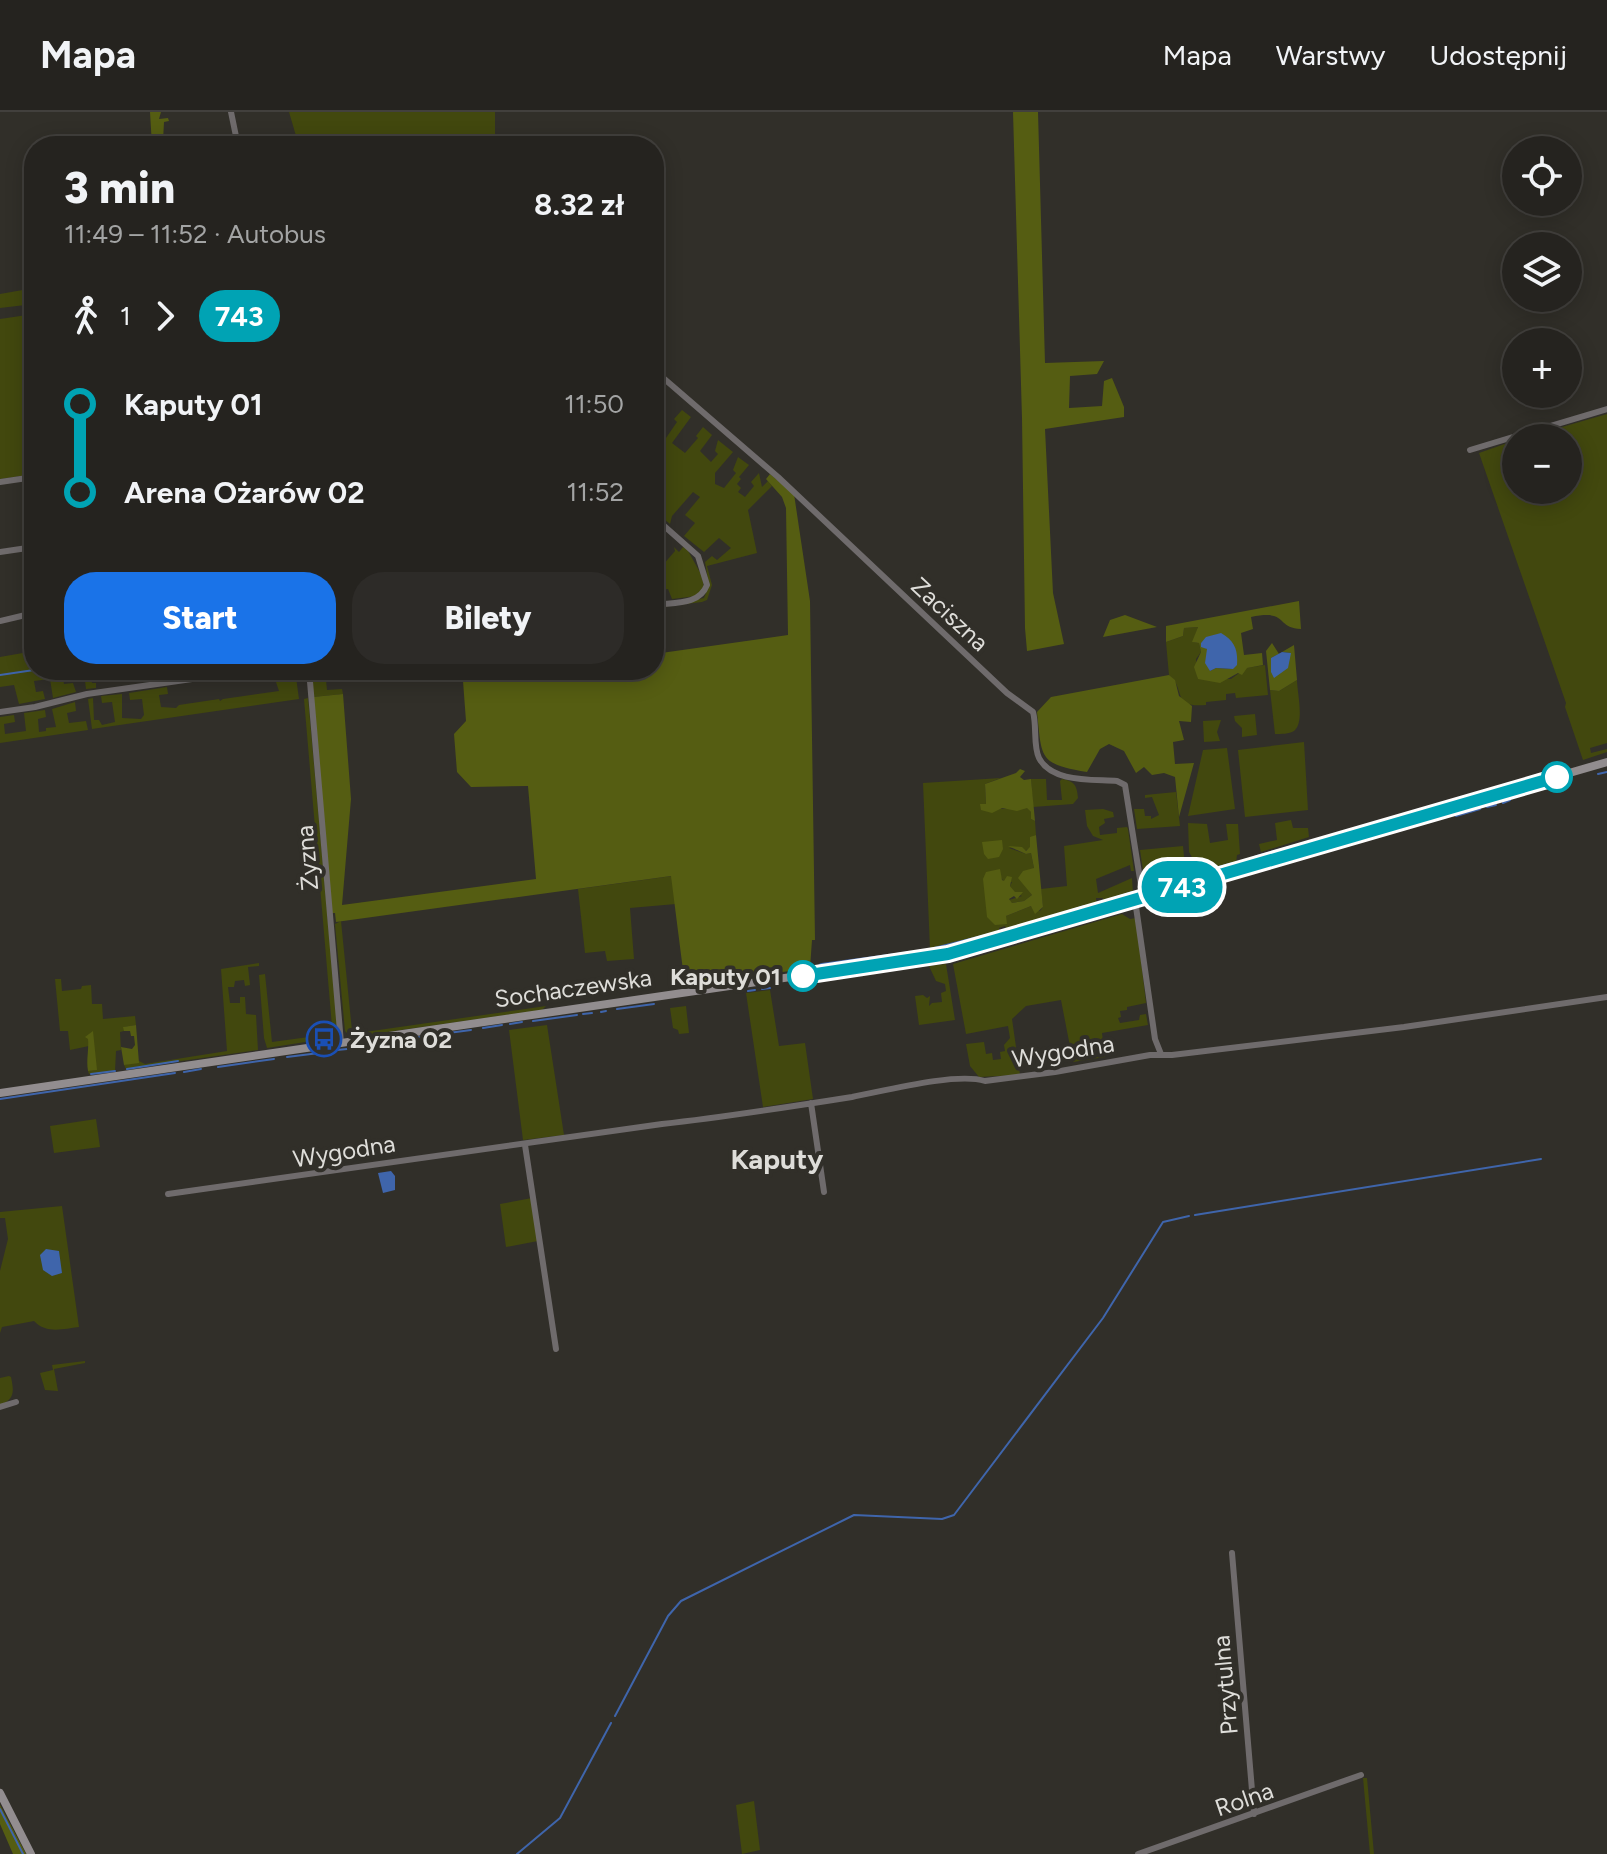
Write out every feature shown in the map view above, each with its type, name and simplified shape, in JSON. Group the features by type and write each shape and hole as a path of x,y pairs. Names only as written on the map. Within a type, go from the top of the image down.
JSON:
{"street":[{"path":"231,112 236,136"},
{"name":"Zaciszna","path":"664,379 778,477 1007,693 1033,712 1037,756 1048,768 1061,775 1117,781 1125,785 1139,899"},
{"path":"1470,450 1607,409"},
{"path":"0,482 24,478"},
{"path":"664,526 698,556 707,585 701,596 694,600 664,604"},
{"path":"0,552 24,548"},
{"path":"0,621 24,615"},
{"path":"0,712 87,694 186,680"},
{"name":"Żyzna","path":"310,680 341,1043"},
{"name":"Sochaczewska","path":"0,1093 948,954 1607,762"},
{"path":"1139,899 1155,1039 1161,1054"},
{"name":"Wygodna","path":"168,1194 525,1145 929,1083 975,1078 985,1081 1161,1054 1404,1027 1607,997"},
{"path":"811,1103 824,1192"},
{"path":"525,1145 556,1349"},
{"path":"0,1407 16,1402"},
{"name":"Przytulna","path":"1232,1553 1254,1814"},
{"name":"Rolna","path":"1138,1854 1361,1775"},
{"path":"0,1793 31,1854"}],"green space":[{"path":"150,112 161,112 159,119 168,118 169,121 164,122 163,136 151,136"},
{"path":"289,112 495,112 495,136 296,136"},
{"path":"1013,112 1038,112 1045,363 1104,361 1097,374 1070,376 1069,408 1102,406 1104,381 1112,378 1124,407 1124,417 1045,429 1053,593 1064,644 1027,651 1025,628"},
{"path":"24,290 24,305 0,308 0,294"},
{"path":"24,315 24,475 0,479 0,319"},
{"path":"682,410 691,417 672,443 685,453 703,427 712,435 700,451 711,462 718,454 715,451 718,440 733,452 715,473 715,484 724,488 736,473 733,470 738,457 749,465 739,477 741,479 737,484 741,488 738,492 745,497 759,473 762,487 768,481 772,486 748,510 757,553 707,566 712,585 707,600 664,607 704,598 709,585 705,562 712,556 717,560 731,548 719,538 704,552 684,536 695,523 685,515 700,497 693,492 672,516 670,524 664,519 664,436 666,438 677,422 674,419"},
{"path":"1607,414 1607,743 1590,748 1591,753 1607,749 1607,752 1583,760 1479,453 1502,445 1502,504 1582,504 1582,424 1572,424"},
{"path":"770,474 794,494 810,601 815,940 812,940 810,968 685,986 671,876 336,922 335,913 332,913 313,697 343,694 351,799 342,905 536,879 528,786 471,787 457,772 454,734 466,721 463,681 664,680 664,653 788,635 786,508 782,497 766,479"},
{"path":"674,547 679,552 683,547 702,576 704,588 697,596 672,599 668,589 664,590 664,564 675,551"},
{"path":"1299,601 1301,629 1288,626 1271,615 1251,617 1253,629 1241,633 1244,655 1262,653 1263,665 1247,668 1242,675 1238,673 1220,683 1198,679 1194,667 1201,652 1199,643 1192,642 1198,627 1184,628 1183,636 1166,642 1166,626","holes":["1204,641 1233,669 1216,668 1210,671 1207,649 1201,643"]},
{"path":"1125,615 1157,627 1103,637 1110,620"},
{"path":"1198,627 1193,642 1199,643 1201,652 1196,659 1198,679 1231,679 1246,668 1265,665 1268,695 1236,698 1235,693 1226,694 1226,700 1206,702 1206,705 1183,701 1169,675 1166,642 1183,636 1184,628"},
{"path":"1272,643 1279,654 1271,658 1291,653 1282,652 1294,645 1297,680 1279,691 1270,690 1266,651"},
{"path":"24,653 24,680 42,680 34,681 36,692 43,691 45,699 19,704 14,685 0,687 0,657"},
{"path":"1169,675 1175,680 1179,696 1192,706 1191,722 1179,721 1184,740 1173,742 1175,764 1194,763 1179,817 1175,777 1164,773 1152,775 1144,767 1136,773 1124,751 1109,744 1100,749 1087,772 1059,766 1046,756 1040,740 1037,712 1051,697"},
{"path":"50,680 73,683 76,692 53,698"},
{"path":"80,680 92,680 96,683 96,688 86,689 85,681"},
{"path":"275,680 296,680 299,699 92,729 88,699 93,698 94,720 99,720 102,725 115,722 112,702 102,703 101,696 122,694 122,718 141,719 144,715 142,699 130,700 129,693 167,687 168,694 159,695 161,707 176,708 179,705 279,691"},
{"path":"312,680 326,680 327,690 342,689 343,694 313,697"},
{"path":"1297,680 1300,715 1297,727 1290,733 1275,734 1270,690 1279,691"},
{"path":"308,698 338,1033 333,1038 304,699"},
{"path":"75,702 76,711 67,713 69,723 86,721 88,730 0,743 0,717 14,715 15,722 4,724 5,734 26,731 24,713 45,710 46,717 38,719 39,732 46,731 46,728 56,727 52,709"},
{"path":"1255,714 1257,735 1242,737 1242,728 1234,716"},
{"path":"1221,720 1217,732 1220,741 1204,742 1203,721"},
{"path":"1304,742 1308,810 1245,817 1238,750"},
{"path":"1227,748 1235,809 1188,816 1203,750"},
{"path":"1020,769 1025,771 1020,777 1031,779 1035,821 1027,808 1017,811 1002,808 992,813 981,810 980,804 986,804 985,784"},
{"path":"1001,778 985,784 986,804 983,805 1004,809 1027,807 1031,819 1035,821 1036,835 1030,838 1030,848 1025,851 1021,847 1009,848 1031,853 1034,868 1023,883 1032,895 1024,901 1012,903 1009,900 1022,896 1010,886 1012,882 1004,882 1000,876 986,872 1006,916 1031,906 1040,911 1043,907 1041,889 1067,886 1064,846 1103,840 1093,836 1087,826 1085,810 1113,812 1114,817 1104,819 1105,823 1099,827 1100,835 1117,833 1117,828 1128,829 1134,871 1131,871 1130,865 1096,879 1098,893 1132,878 1133,894 1104,902 1103,898 1096,898 1097,908 1040,924 1039,920 1006,929 1005,926 999,928 999,932 930,949 923,783"},
{"path":"1031,779 1046,779 1047,800 1062,800 1062,779 1074,785 1078,798 1073,804 1033,807"},
{"path":"1176,792 1180,826 1137,829 1134,809 1144,809 1145,816 1151,816 1151,819 1159,815 1152,797 1145,798 1145,795"},
{"path":"1291,820 1293,828 1308,828 1309,837 1261,852 1259,844 1277,840 1275,823"},
{"path":"1188,823 1207,824 1210,843 1228,840 1226,824 1238,824 1240,854 1236,863 1201,873 1189,852"},
{"path":"1036,835 1043,907 1035,914 1031,906 1006,916 1007,924 995,925 987,917 983,879 986,872 1000,869 1002,880 1012,877 1010,886 1015,892 1023,892 1017,899 1014,896 1009,899 1012,903 1024,901 1032,895 1018,878 1023,871 1034,868 1031,853 1026,854 1008,846 1022,847 1026,851 1030,847 1030,837"},
{"path":"1002,840 1003,849 999,857 988,859 982,842"},
{"path":"1183,846 1186,877 1153,887 1144,877 1140,850"},
{"path":"672,876 676,904 630,908 634,959 607,961 605,951 585,953 578,889"},
{"path":"1122,914 1130,919 1136,918 1146,1003 1127,1007 1127,1010 1120,1011 1121,1017 1118,1018 1120,1023 1139,1020 1140,1015 1146,1014 1148,1025 1102,1033 1105,1057 1073,1062 1061,1000 1026,1006 1012,1019 1020,1075 979,1077 970,1066 966,1044 984,1042 986,1054 992,1053 993,1060 1001,1059 1000,1052 1005,1051 1004,1045 1010,1038 1008,1026 966,1034 953,964"},
{"path":"341,921 352,1031 358,1033 546,1006 542,1010 351,1037 345,1031 335,924"},
{"path":"259,963 259,966 248,967 250,985 245,986 244,980 235,981 234,987 228,987 230,1003 240,1003 240,997 245,997 246,1014 256,1015 258,1050 126,1069 124,1065 139,1061 145,1064 227,1051 221,969"},
{"path":"946,964 955,1020 919,1025 915,996 930,996 929,1006 942,1002 941,993 946,991 945,984 936,981 929,966"},
{"path":"265,974 272,1042 331,1034 331,1038 267,1048 259,975"},
{"path":"55,979 61,979 62,991 91,985 92,1004 102,1004 103,1019 135,1016 136,1025 124,1027 124,1031 120,1032 121,1050 116,1051 115,1071 89,1074 88,1071 96,1070 88,1039 89,1046 70,1050 68,1031 60,1031"},
{"path":"770,990 779,1046 805,1043 813,1099 763,1107 746,993"},
{"path":"686,1006 689,1033 679,1034 673,1028 670,1008"},
{"path":"136,1025 139,1063 124,1065 121,1047 132,1049 135,1045 134,1036 130,1031 124,1031 123,1027"},
{"path":"547,1025 564,1135 523,1140 509,1030"},
{"path":"93,1031 97,1070 88,1071 88,1039 85,1037"},
{"path":"96,1119 100,1147 54,1153 50,1126"},
{"path":"532,1198 538,1241 506,1247 500,1204"},
{"path":"62,1206 79,1327 49,1329 34,1321 2,1327 0,1333 0,1271 8,1239 5,1218 0,1218 0,1212"},
{"path":"85,1361 54,1369 58,1391 45,1390 40,1373 53,1370 52,1365"},
{"path":"9,1376 12,1394 0,1405 0,1378"},
{"path":"1363,1778 1367,1778 1374,1854 1370,1854"},
{"path":"754,1801 760,1850 742,1854 736,1805"},
{"path":"0,1805 26,1854 13,1854 0,1824"}],"water":[{"path":"1221,633 1235,646 1237,665 1233,669 1216,668 1210,671 1205,663 1207,649 1201,647 1201,643 1206,637"},
{"path":"1282,652 1291,653 1288,668 1274,678 1271,658"},
{"path":"391,1171 395,1176 395,1190 383,1193 378,1173"},
{"path":"46,1249 59,1251 62,1273 52,1276 43,1270 40,1255"}],"waterway":[{"path":"0,675 24,671"},
{"path":"1598,774 1607,772"},
{"path":"1503,803 1510,800"},
{"path":"1487,807 1496,805"},
{"path":"1456,816 1480,809"},
{"path":"1365,839 1427,822"},
{"path":"1336,848 1353,843"},
{"path":"1257,859 1311,844"},
{"path":"1264,868 1328,850"},
{"path":"1202,875 1233,866"},
{"path":"1139,905 1256,871"},
{"path":"1152,890 1184,881"},
{"path":"1095,907 1133,895"},
{"path":"1029,937 1132,907"},
{"path":"1021,929 1085,909"},
{"path":"822,967 927,953 999,935"},
{"path":"960,957 1021,940"},
{"path":"844,976 898,968"},
{"path":"762,989 770,988"},
{"path":"748,991 755,990"},
{"path":"617,1009 654,1004"},
{"path":"601,1012 606,1011"},
{"path":"583,1014 592,1013"},
{"path":"533,1021 577,1015"},
{"path":"510,1024 522,1022"},
{"path":"483,1028 502,1025"},
{"path":"418,1037 471,1030"},
{"path":"366,1047 408,1039"},
{"path":"337,1050 357,1048"},
{"path":"287,1057 327,1052"},
{"path":"218,1067 274,1059"},
{"path":"127,1069 178,1061"},
{"path":"184,1072 201,1069"},
{"path":"91,1074 115,1071"},
{"path":"0,1099 175,1073"},
{"path":"1195,1215 1541,1159"},
{"path":"615,1716 668,1616 681,1601 854,1515 942,1519 954,1515 1103,1318 1163,1222 1189,1216"},
{"path":"517,1854 560,1818 611,1723"},
{"path":"0,1809 23,1854"}],"bus line":[{"name":"743","path":"803,976 948,954 1557,777"}],"place":[{"name":"Kaputy 01","path":"803,976"},
{"name":"Żyzna 02","path":"324,1039"}],"district":[{"name":"Kaputy","path":"777,1159"}]}
